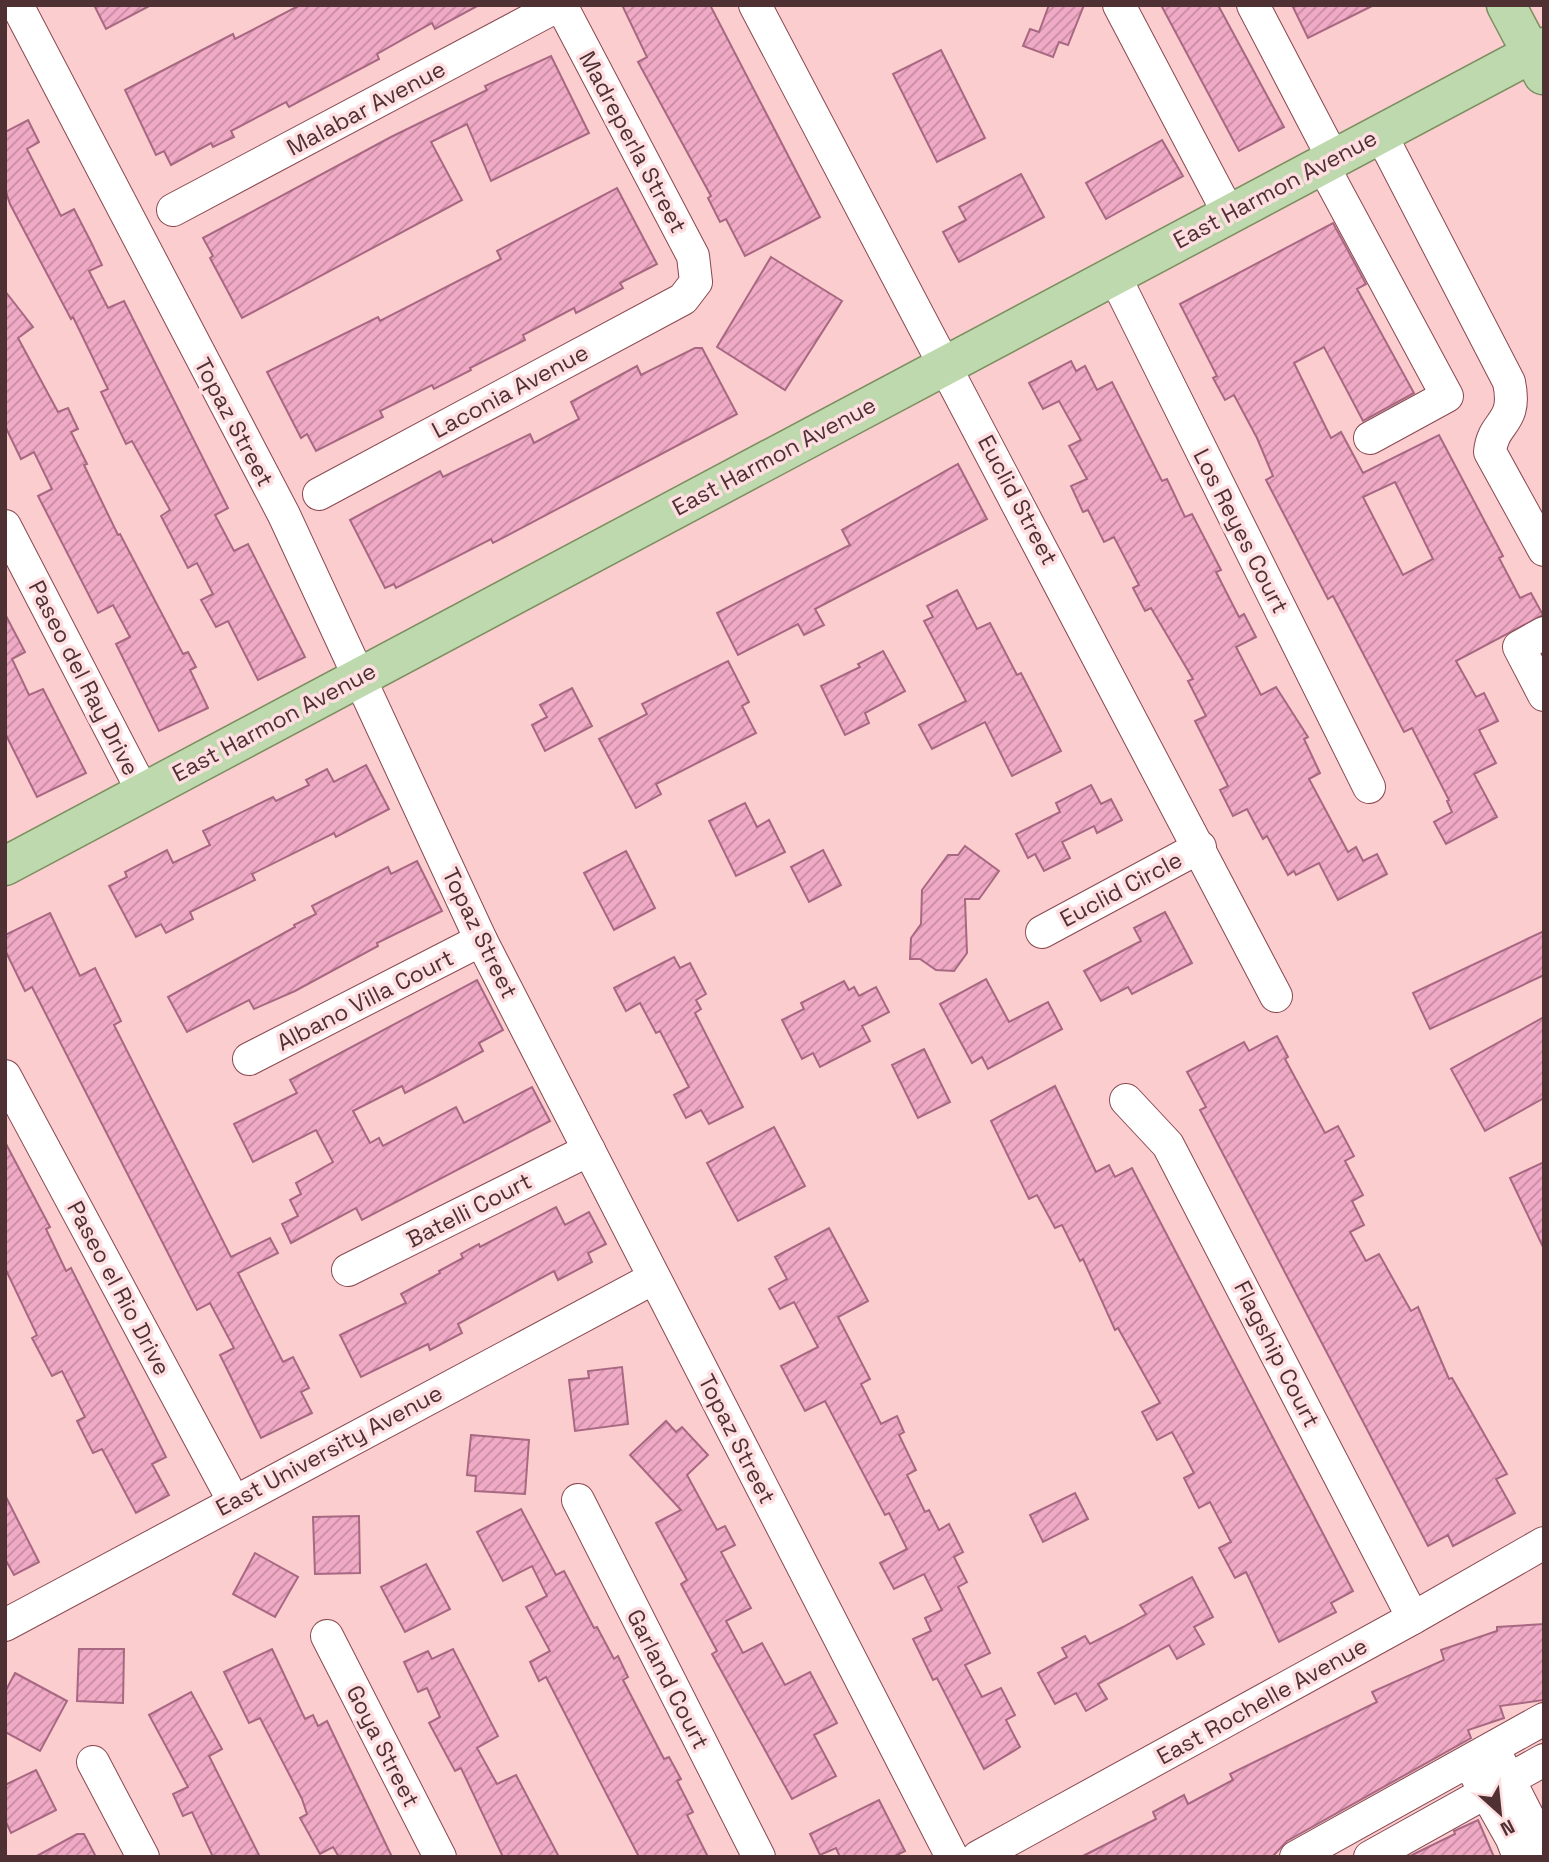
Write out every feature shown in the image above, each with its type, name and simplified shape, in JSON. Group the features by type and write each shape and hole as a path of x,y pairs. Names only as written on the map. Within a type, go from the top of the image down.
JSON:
{"main road":[{"path":"1506,5 1540,58"},
{"name":"East Harmon Avenue","path":"5,866 1380,133 1540,58"}],"street":[{"name":"Topaz Street","path":"17,5 284,515 481,940 952,1857"},
{"name":"Malabar Avenue","path":"173,210 560,5"},
{"name":"Madreperla Street","path":"560,5 693,256 696,282"},
{"name":"Euclid Street","path":"755,5 947,364 1276,996"},
{"path":"1119,5 1229,214"},
{"path":"1253,5 1327,161 1447,396 1370,438"},
{"path":"1380,133 1509,382 1513,401 1509,418 1491,440 1490,452 1540,536"},
{"name":"Los Reyes Court","path":"1114,275 1369,787"},
{"name":"Laconia Avenue","path":"319,494 682,299 696,282"},
{"name":"Paseo del Ray Drive","path":"5,526 143,792"},
{"path":"1544,633 1519,647 1544,695"},
{"name":"Euclid Circle","path":"1042,932 1200,847"},
{"name":"Albano Villa Court","path":"249,1059 481,940"},
{"name":"Paseo el Rio Drive","path":"5,1076 233,1500"},
{"name":"Flagship Court","path":"1126,1100 1168,1145 1413,1619"},
{"name":"Batelli Court","path":"348,1270 589,1150"},
{"name":"East University Avenue","path":"5,1625 233,1500 654,1278"},
{"name":"Garland Court","path":"578,1500 759,1857"},
{"name":"East Rochelle Avenue","path":"978,1857 1413,1619 1544,1543"},
{"name":"Goya Street","path":"327,1636 440,1857"},
{"path":"1296,1857 1544,1719"},
{"path":"1480,1755 1497,1785 1544,1848"},
{"path":"1370,1857 1544,1759"},
{"path":"93,1762 143,1857"},
{"path":"1497,1785 1519,1857"}],"building":[{"path":"94,5 151,5 106,29"},
{"path":"300,5 479,5 435,29 432,23 377,54 379,59 289,107 286,102 231,131 234,137 213,147 211,143 171,165 164,151 156,155 125,90 233,34 235,39"},
{"path":"622,5 710,5 820,217 745,256 726,219 720,222 708,198 711,196 638,62 647,57"},
{"path":"1049,5 1084,5 1068,45 1059,42 1053,57 1023,46 1030,29 1039,32"},
{"path":"1161,5 1218,5 1284,127 1239,151"},
{"path":"1292,5 1374,5 1308,38"},
{"path":"941,50 985,138 937,162 893,74"},
{"path":"551,56 589,133 491,181 467,124 431,142 462,200 242,318 210,258 213,256 203,238 391,137 487,90 485,86"},
{"path":"28,120 39,142 27,149 61,216 74,209 91,242 102,265 89,271 108,308 124,301 228,508 215,515 234,551 248,544 305,657 258,680 228,621 216,627 201,600 213,594 197,563 188,568 161,516 170,510 132,441 126,444 101,392 108,389 73,317 71,319 10,204 5,189 5,132"},
{"path":"1162,140 1183,176 1106,219 1086,183"},
{"path":"1021,174 1044,217 959,262 943,232 966,220 959,207"},
{"path":"617,188 657,264 620,283 623,288 576,313 574,308 523,335 525,340 434,389 432,385 380,411 383,417 316,451 307,434 301,438 267,372 378,317 380,321 501,259 497,251"},
{"path":"1333,223 1366,284 1357,289 1414,393 1363,421 1324,347 1294,363 1331,438 1341,432 1363,473 1439,435 1503,556 1499,558 1520,598 1531,593 1543,615 1456,661 1476,697 1484,693 1498,721 1479,730 1496,763 1474,774 1497,817 1446,844 1434,822 1452,812 1447,801 1449,800 1412,728 1404,732 1333,596 1328,599 1266,480 1273,476 1257,438 1234,395 1225,400 1213,378 1217,376 1180,304","holes":["1395,482 1433,559 1403,575 1363,497"]},
{"path":"771,257 842,301 785,390 717,347"},
{"path":"5,291 33,327 18,338 58,412 68,408 78,429 71,432 118,535 120,534 183,654 188,652 196,667 190,670 208,708 159,731 116,644 130,637 113,605 98,613 38,496 52,489 34,452 21,459 5,426"},
{"path":"695,348 702,348 737,414 493,543 491,539 396,588 394,584 385,588 350,520 440,471 443,477 530,434 534,443 579,419 571,402 637,366 641,375"},
{"path":"1071,361 1076,371 1085,366 1097,390 1112,382 1162,481 1167,479 1185,517 1192,514 1221,570 1216,572 1239,617 1244,614 1256,637 1236,647 1261,695 1276,687 1308,737 1304,739 1320,773 1309,779 1348,852 1356,847 1363,861 1377,854 1387,874 1338,900 1319,863 1296,875 1294,871 1288,875 1267,836 1263,839 1247,809 1233,816 1220,790 1228,786 1195,721 1206,716 1188,681 1193,679 1151,608 1145,611 1133,588 1139,585 1114,537 1104,542 1088,510 1083,512 1071,486 1087,479 1069,446 1081,440 1059,401 1043,409 1029,383"},
{"path":"958,464 987,519 815,609 824,625 804,635 798,624 738,655 717,613 850,545 842,530"},
{"path":"957,590 977,629 990,623 1017,675 1021,673 1061,751 1012,776 985,722 932,749 919,725 966,701 924,621 933,617 927,606"},
{"path":"5,614 25,652 12,659 29,695 43,689 86,773 37,797 5,733"},
{"path":"883,651 905,691 865,713 869,723 845,735 821,686 860,667 858,664"},
{"path":"728,661 749,702 742,706 756,733 656,784 661,794 636,808 599,739 647,714 642,704"},
{"path":"572,688 592,726 545,751 532,725 547,717 540,705"},
{"path":"366,765 389,809 336,837 334,833 252,874 255,880 190,912 193,919 166,933 161,924 136,937 109,886 127,877 125,872 167,850 173,863 210,845 203,831 273,797 276,801 309,785 306,780 327,769 334,782"},
{"path":"1091,785 1101,804 1111,799 1122,820 1097,833 1094,826 1062,842 1070,858 1044,871 1035,854 1028,858 1016,834 1060,812 1056,803"},
{"path":"745,803 757,827 769,820 785,852 736,876 709,821"},
{"path":"965,846 999,871 979,899 965,899 967,953 954,971 936,970 920,959 910,959 911,938 921,924 922,890 948,855 958,855"},
{"path":"823,850 841,885 809,902 791,867"},
{"path":"626,851 655,908 614,930 584,873"},
{"path":"417,861 442,911 377,943 378,946 295,991 254,1009 249,1000 187,1032 168,997 316,914 312,906 388,867 391,874"},
{"path":"1165,912 1192,963 1132,994 1128,987 1101,1001 1084,971 1141,941 1134,928"},
{"path":"50,913 80,976 95,968 121,1021 114,1025 231,1257 270,1238 278,1253 238,1273 283,1362 293,1357 309,1388 301,1392 312,1413 261,1438 220,1355 234,1348 210,1303 197,1310 32,987 25,991 5,950 5,935"},
{"path":"1544,931 1544,975 1430,1029 1413,993"},
{"path":"674,957 680,968 690,963 706,994 696,1000 701,1009 695,1013 743,1107 709,1124 701,1110 686,1118 674,1095 689,1087 660,1031 656,1033 640,1003 626,1011 614,988"},
{"path":"986,979 1009,1022 1048,1002 1062,1029 988,1069 982,1057 972,1063 940,1004"},
{"path":"477,980 503,1030 479,1043 483,1051 443,1073 405,1093 402,1086 353,1111 370,1143 379,1138 383,1146 456,1107 464,1123 532,1087 550,1121 362,1220 356,1208 291,1243 282,1224 298,1216 290,1200 301,1194 296,1183 333,1162 316,1130 253,1162 234,1124 297,1093 290,1080"},
{"path":"844,981 849,990 854,987 859,996 876,987 889,1012 862,1026 870,1041 820,1067 813,1053 802,1059 782,1020 804,1009 801,1003"},
{"path":"1544,1017 1544,1098 1485,1131 1451,1069"},
{"path":"1277,1036 1288,1057 1285,1059 1325,1133 1338,1126 1354,1156 1345,1161 1363,1195 1352,1201 1364,1225 1350,1232 1366,1261 1379,1254 1411,1311 1418,1307 1449,1379 1452,1378 1507,1474 1496,1479 1515,1513 1453,1546 1448,1535 1428,1546 1200,1110 1206,1107 1187,1072 1244,1042 1249,1051"},
{"path":"924,1049 950,1102 918,1118 892,1065"},
{"path":"1055,1086 1096,1172 1109,1165 1115,1177 1132,1168 1353,1591 1331,1603 1336,1612 1279,1642 1246,1572 1235,1578 1219,1548 1231,1542 1210,1502 1199,1508 1184,1478 1194,1473 1172,1432 1157,1440 1142,1412 1160,1403 1118,1328 1115,1330 1083,1259 1080,1261 1062,1225 1055,1228 1037,1195 1029,1199 991,1121"},
{"path":"774,1127 805,1186 738,1221 707,1163"},
{"path":"5,1142 50,1227 46,1229 66,1271 71,1268 166,1457 152,1464 169,1495 136,1513 102,1449 93,1453 77,1421 85,1417 62,1371 52,1376 32,1338 37,1335 5,1268"},
{"path":"1544,1162 1544,1249 1510,1178"},
{"path":"556,1207 565,1225 589,1212 606,1244 588,1253 592,1262 558,1280 554,1271 458,1324 462,1333 430,1350 428,1344 361,1377 340,1335 406,1303 401,1294 463,1258 461,1254 479,1244 480,1247"},
{"path":"829,1228 868,1301 838,1317 870,1379 861,1384 881,1424 897,1416 904,1432 899,1435 916,1470 907,1475 925,1512 929,1510 939,1530 949,1524 963,1552 954,1557 967,1582 958,1587 990,1653 965,1665 982,1697 1001,1688 1015,1715 1006,1720 1020,1747 984,1769 937,1678 933,1680 913,1639 931,1631 925,1618 942,1610 924,1574 894,1589 880,1563 907,1549 889,1513 885,1515 825,1401 805,1411 781,1366 818,1347 794,1302 780,1309 769,1289 787,1279 775,1257"},
{"path":"622,1367 628,1424 575,1431 569,1380 589,1378 588,1371"},
{"path":"666,1421 676,1432 682,1427 708,1455 687,1475 717,1530 725,1526 735,1545 721,1552 751,1608 726,1621 743,1653 762,1643 785,1685 810,1672 837,1723 814,1735 836,1776 792,1799 712,1654 717,1651 681,1584 687,1580 656,1523 681,1510 630,1455"},
{"path":"471,1435 529,1440 525,1494 475,1491 476,1476 467,1475"},
{"path":"1075,1493 1088,1519 1043,1542 1030,1515"},
{"path":"5,1495 39,1562 14,1575 5,1559"},
{"path":"521,1509 556,1575 564,1571 594,1628 597,1627 614,1659 618,1656 628,1677 623,1680 664,1759 669,1757 681,1779 677,1781 693,1812 687,1815 708,1857 639,1857 546,1677 539,1681 530,1662 550,1651 526,1607 547,1596 532,1566 503,1581 477,1532"},
{"path":"359,1516 360,1573 315,1574 313,1517"},
{"path":"255,1553 298,1577 275,1617 233,1594"},
{"path":"426,1564 450,1609 405,1632 381,1587"},
{"path":"1192,1577 1213,1617 1194,1627 1204,1644 1177,1659 1169,1645 1098,1684 1107,1699 1086,1711 1076,1693 1055,1704 1038,1673 1067,1657 1062,1648 1085,1636 1090,1644 1123,1627 1146,1614 1140,1605"},
{"path":"1544,1624 1544,1700 1500,1706 1504,1718 1468,1730 1471,1738 1287,1841 1272,1857 1081,1857 1156,1819 1153,1812 1184,1795 1188,1804 1233,1780 1230,1774 1377,1702 1372,1692 1444,1660 1441,1650 1497,1631 1497,1627"},
{"path":"79,1649 124,1649 123,1703 77,1701"},
{"path":"272,1649 305,1719 313,1715 318,1726 327,1721 392,1857 339,1857 333,1847 320,1854 300,1818 307,1814 302,1799 260,1718 249,1723 224,1672"},
{"path":"453,1649 498,1736 477,1748 497,1784 516,1775 559,1857 503,1857 461,1768 455,1771 429,1723 440,1717 427,1688 418,1692 404,1662 428,1651 432,1659"},
{"path":"15,1673 67,1701 40,1751 5,1732 5,1692"},
{"path":"191,1692 222,1749 209,1756 260,1857 213,1857 192,1812 183,1816 173,1794 188,1787 149,1715"},
{"path":"36,1770 56,1810 11,1833 5,1820 5,1785"},
{"path":"879,1800 905,1851 893,1857 840,1857 836,1848 820,1855 810,1834"},
{"path":"1478,1820 1494,1857 1408,1857 1455,1834 1454,1831"},
{"path":"77,1834 84,1834 96,1857 35,1857"}]}
